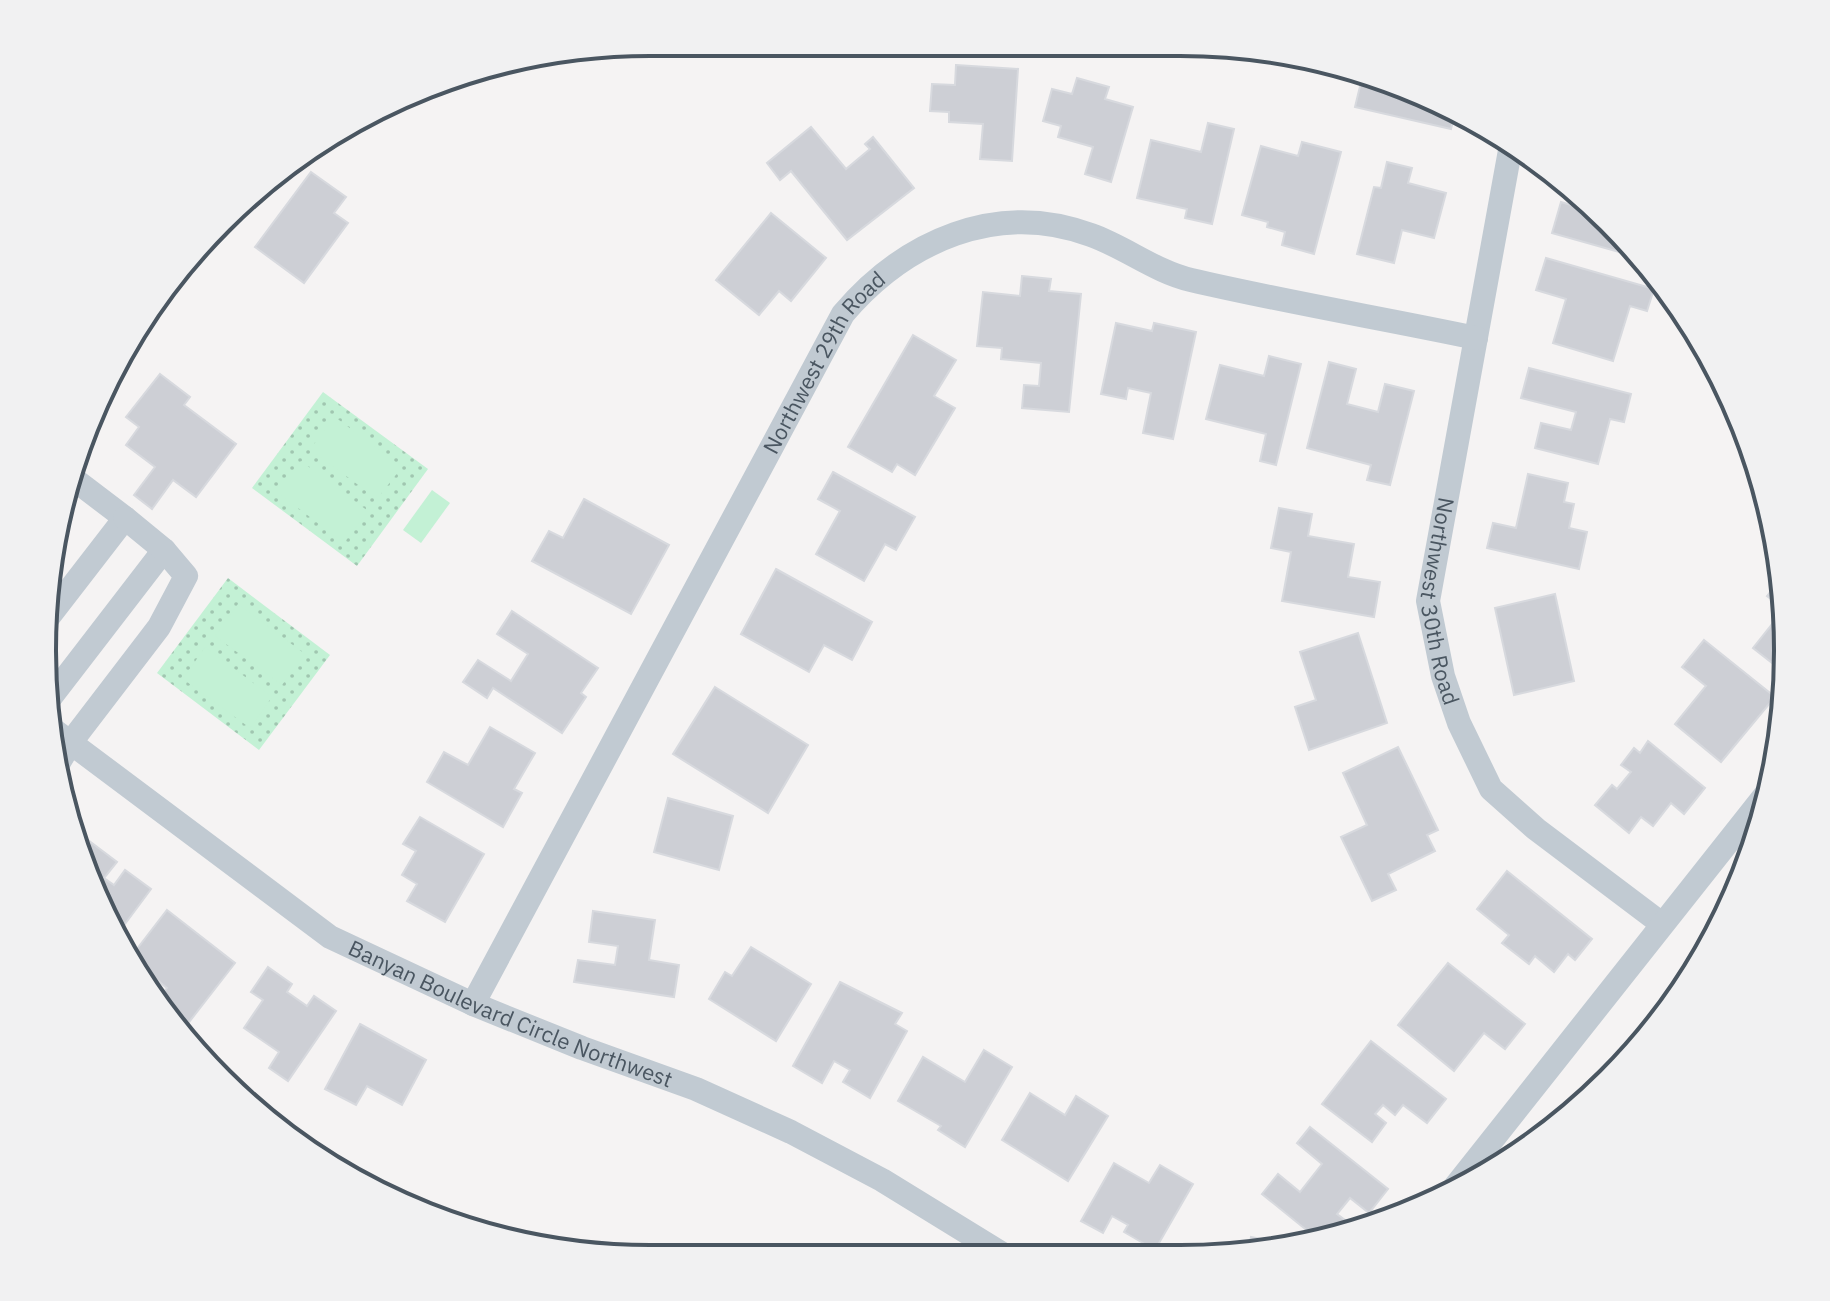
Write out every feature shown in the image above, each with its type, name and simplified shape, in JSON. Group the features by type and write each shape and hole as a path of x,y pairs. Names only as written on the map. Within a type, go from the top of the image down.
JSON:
{"street":[{"name":"Northwest 30th Road","path":"1509,155 1428,601 1443,676 1459,723 1491,789 1536,829 1662,924"},
{"name":"Northwest 29th Road","path":"473,1004 843,314 860,293 902,259 949,235 975,228 1001,223 1054,224 1092,235 1186,279 1476,338"},
{"path":"65,752 159,627 186,576 164,550 80,484"},
{"path":"58,605 125,518"},
{"path":"57,689 164,550"},
{"name":"Banyan Boulevard Circle Northwest","path":"62,736 330,937 473,1004 696,1089 791,1132 882,1180 988,1245"},
{"path":"1469,1170 1751,812"}],"green space":[{"path":"323,392 428,469 357,566 252,488"},
{"path":"335,417 402,467 377,499 310,449"},
{"path":"301,461 368,511 344,543 277,492"},
{"path":"432,490 450,503 421,543 403,530"},
{"path":"228,578 330,655 259,750 157,673"},
{"path":"238,604 305,654 282,685 215,636"},
{"path":"205,647 272,697 250,728 183,679"}],"building":[{"path":"956,65 1018,69 1012,161 980,159 983,124 949,122 949,112 930,111 932,84 955,85"},
{"path":"1077,78 1109,87 1105,99 1133,107 1111,182 1085,174 1093,147 1058,137 1061,126 1043,121 1052,89 1072,94"},
{"path":"1360,85 1407,101 1453,123 1451,129 1355,107"},
{"path":"1208,123 1234,129 1212,224 1185,218 1187,209 1137,198 1151,140 1201,152"},
{"path":"811,127 846,169 870,149 865,144 873,137 914,188 847,240 791,171 780,180 767,163"},
{"path":"1302,142 1341,152 1314,254 1282,245 1285,232 1267,227 1268,222 1242,215 1261,146 1298,156"},
{"path":"1387,162 1412,168 1408,183 1446,193 1434,238 1402,230 1394,263 1357,254 1374,187 1381,188"},
{"path":"311,172 346,197 334,213 348,223 304,283 255,247"},
{"path":"1561,202 1571,205 1620,252 1552,233"},
{"path":"771,213 826,258 791,301 779,291 759,315 716,280"},
{"path":"1546,258 1650,288 1653,292 1647,311 1630,306 1613,361 1553,343 1566,299 1536,290"},
{"path":"1022,276 1051,279 1049,291 1081,294 1069,412 1022,408 1024,385 1039,386 1041,363 1001,359 1002,348 977,346 983,292 1020,296"},
{"path":"1116,323 1152,331 1154,323 1196,332 1173,439 1143,433 1151,393 1128,388 1126,399 1101,394"},
{"path":"913,335 956,360 934,396 955,408 915,475 897,464 892,472 848,447"},
{"path":"1269,356 1301,364 1276,465 1260,461 1266,434 1206,419 1220,365 1264,376"},
{"path":"1329,362 1356,369 1347,404 1378,412 1385,384 1414,391 1390,485 1367,480 1371,465 1307,448"},
{"path":"1529,368 1631,394 1624,422 1610,419 1598,464 1535,448 1541,423 1571,430 1576,412 1521,398"},
{"path":"160,374 190,397 184,405 236,444 196,497 173,480 152,509 134,495 155,467 126,445 139,427 126,417"},
{"path":"833,472 915,517 896,550 885,544 864,581 816,554 840,511 818,499"},
{"path":"1528,474 1568,483 1564,502 1574,504 1569,528 1587,532 1579,569 1487,548 1493,523 1516,528"},
{"path":"584,499 669,545 631,614 532,561 549,531 563,538"},
{"path":"1279,508 1312,514 1308,536 1354,544 1348,577 1380,582 1374,617 1282,601 1291,552 1271,548"},
{"path":"776,569 872,622 852,660 824,645 809,672 741,634"},
{"path":"1555,594 1574,681 1514,695 1495,608"},
{"path":"512,611 598,668 581,693 586,697 562,733 493,688 487,698 463,682 478,660 511,681 528,654 497,634"},
{"path":"1773,622 1774,664 1753,648"},
{"path":"1358,633 1387,723 1309,750 1295,707 1316,700 1300,652"},
{"path":"1704,640 1772,695 1772,701 1721,762 1675,724 1706,686 1682,667"},
{"path":"715,687 808,745 768,813 673,754"},
{"path":"490,727 535,753 514,789 522,793 503,827 427,782 444,752 468,765"},
{"path":"1648,741 1705,788 1684,814 1671,803 1653,826 1641,817 1629,833 1595,805 1612,785 1617,789 1631,772 1621,765 1634,748 1640,753"},
{"path":"1398,747 1438,830 1427,835 1435,851 1388,874 1396,890 1372,901 1341,837 1367,825 1343,773"},
{"path":"668,798 733,816 719,870 654,852"},
{"path":"420,817 484,854 445,922 407,901 417,884 402,875 416,851 403,844"},
{"path":"88,841 117,862 104,878 114,885 125,870 151,889 124,926 101,878"},
{"path":"1507,871 1592,939 1575,960 1568,954 1554,972 1535,956 1529,964 1502,943 1509,935 1477,909"},
{"path":"167,910 235,963 188,1023 164,992 167,988 154,977 137,949"},
{"path":"593,911 655,920 649,960 679,965 674,997 574,982 578,960 615,965 618,946 589,942"},
{"path":"751,947 811,984 776,1041 709,999 725,972 732,976"},
{"path":"1448,963 1525,1024 1505,1049 1484,1033 1454,1071 1398,1025"},
{"path":"268,967 292,984 287,992 307,1006 314,996 336,1011 288,1081 269,1068 279,1052 244,1028 263,1000 251,992"},
{"path":"840,982 902,1013 895,1024 907,1031 870,1098 843,1082 850,1070 834,1061 822,1083 793,1066"},
{"path":"360,1024 426,1060 402,1105 367,1086 356,1105 325,1089"},
{"path":"1371,1041 1446,1099 1427,1123 1403,1105 1395,1115 1383,1105 1375,1114 1386,1123 1372,1142 1322,1104"},
{"path":"984,1050 1012,1067 965,1147 938,1130 941,1126 898,1101 923,1057 965,1082"},
{"path":"1030,1093 1065,1115 1076,1096 1108,1116 1068,1181 1002,1140"},
{"path":"1310,1127 1388,1189 1369,1213 1350,1198 1337,1214 1346,1221 1308,1231 1262,1194 1278,1174 1300,1192 1322,1164 1297,1143"},
{"path":"1114,1163 1149,1183 1160,1165 1193,1184 1158,1245 1146,1245 1124,1232 1128,1225 1112,1216 1103,1233 1081,1221"}]}
